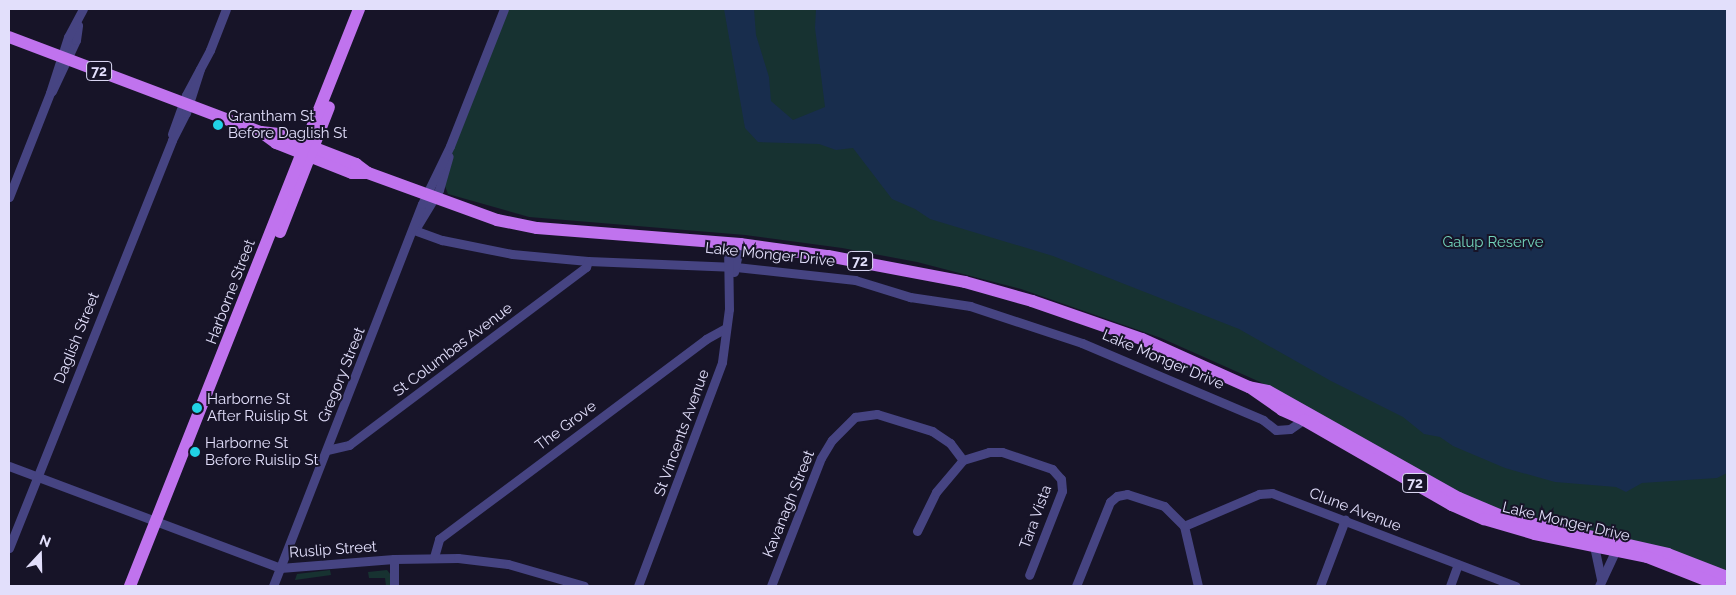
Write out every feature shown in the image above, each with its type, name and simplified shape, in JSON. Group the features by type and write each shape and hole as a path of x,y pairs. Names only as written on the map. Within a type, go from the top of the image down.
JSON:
{"main road":[{"name":"Harborne Street","path":"130,586 159,523 307,150 359,9"},
{"name":"Harborne Street","path":"307,150 367,9"},
{"name":"72","path":"9,37 261,132 279,134 307,150 356,164 368,173 430,196"},
{"name":"Lake Monger Drive","path":"430,196 497,220 536,228 734,243 888,266 990,289 1142,339 1249,387 1268,391 1307,417 1452,505 1535,534 1616,550 1670,564 1721,586"},
{"name":"Lake Monger Drive","path":"1307,417 1459,498 1504,517 1668,554 1727,578"},
{"name":"Harborne Street","path":"139,586 159,523"}],"street":[{"path":"9,197 83,9"},
{"name":"Daglish Street","path":"9,548 200,69 226,9"},
{"name":"Gregory Street","path":"273,586 504,9"},
{"name":"Lake Monger Drive","path":"414,230 442,240 512,254 588,261 731,266 855,280 910,297 970,306 1082,343 1263,420 1276,430 1290,429 1307,417"},
{"name":"St Vincents Avenue","path":"638,586 714,388 726,328 734,243"},
{"name":"St Columbas Avenue","path":"327,450 349,445 586,267 588,261"},
{"name":"The Grove","path":"434,557 439,539 706,339 726,328"},
{"name":"Kavanagh Street","path":"771,586 821,458 832,440 855,417 877,414 932,431 950,443 963,460"},
{"name":"Tara Vista","path":"963,460 989,452 1002,452 1052,469 1060,476 1062,491 1029,575"},
{"path":"918,531 936,492 963,460"},
{"name":"Ruslip Street","path":"9,466 280,568 434,557 508,564 584,586"},
{"name":"Clune Avenue","path":"1184,526 1265,492 1345,520 1516,586"},
{"path":"1076,586 1108,507 1116,496 1134,495 1164,506 1184,526 1198,586"},
{"path":"1320,586 1345,520"},
{"path":"1594,546 1600,583"},
{"path":"1600,583 1616,550"},
{"path":"394,559 394,586"},
{"path":"1450,586 1458,564"}],"green space":[{"name":"Galup Reserve","path":"508,9 1727,9 1727,572 1505,512 1459,493 1260,382 1161,338 1021,289 917,262 842,248 745,235 529,217 448,194 443,181 454,147"},
{"path":"330,570 331,575 295,580 297,574"},
{"path":"387,570 391,575 390,586 386,586 385,578 369,578 368,572"}],"water":[{"name":"Galup Reserve","path":"724,9 754,9 756,35 769,77 771,101 793,120 825,107 815,28 816,9 1727,9 1727,473 1717,478 1642,483 1626,492 1616,487 1555,482 1505,468 1453,446 1440,437 1424,434 1403,417 1331,381 1239,329 1053,256 930,219 915,209 892,199 853,148 836,150 819,144 758,142 745,128"}],"place":[{"name":"Grantham St Before Daglish St","path":"218,125"},
{"name":"Harborne St After Ruislip St","path":"197,408"},
{"name":"Harborne St Before Ruislip St","path":"195,452"}]}
